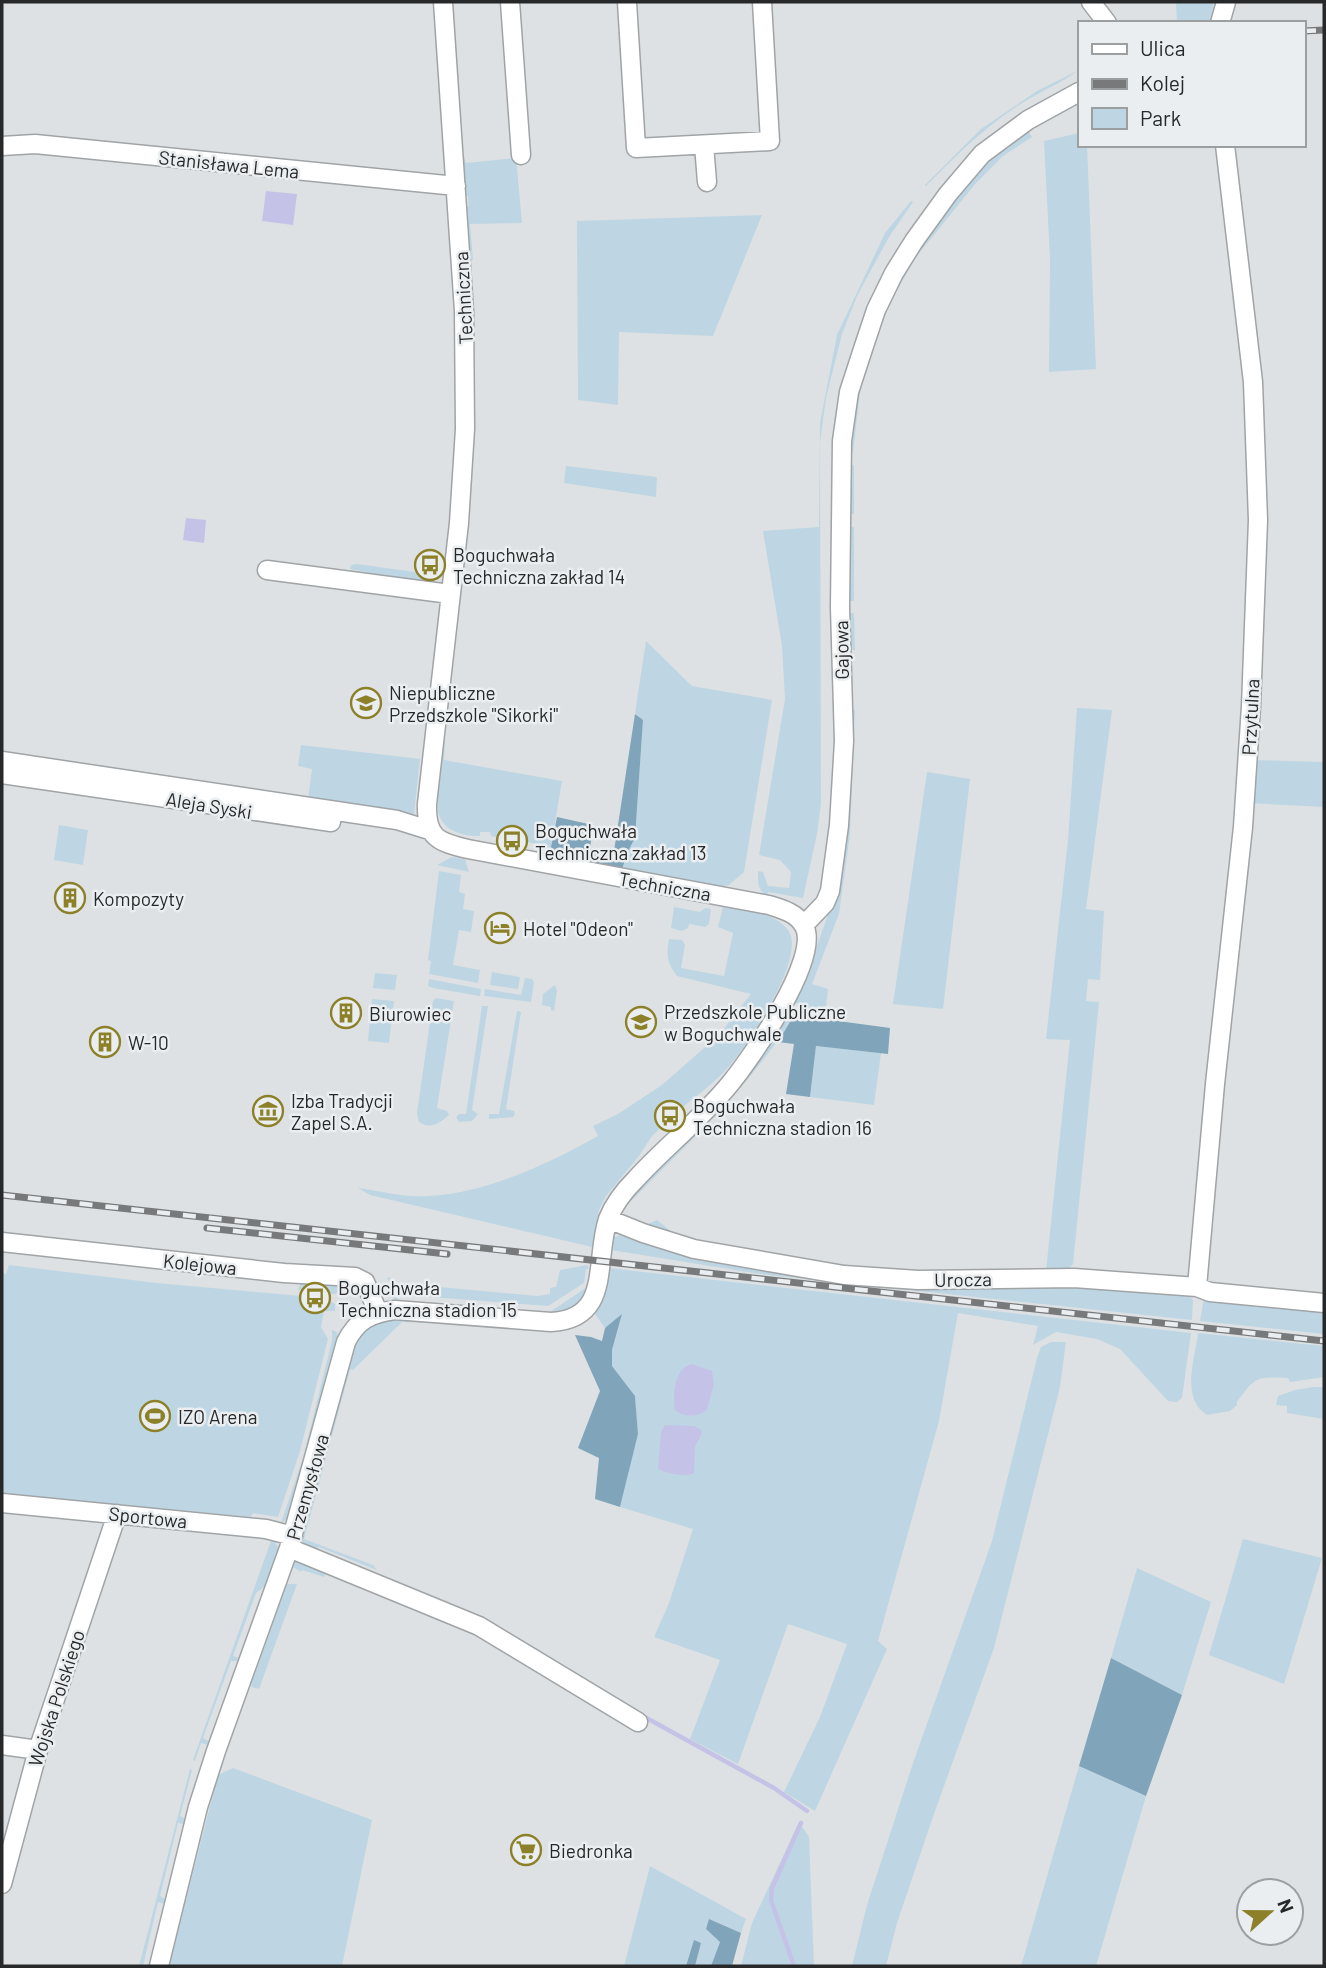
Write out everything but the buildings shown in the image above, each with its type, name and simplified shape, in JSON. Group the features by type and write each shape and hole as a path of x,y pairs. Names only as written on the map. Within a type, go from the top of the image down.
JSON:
{"street":[{"name":"Techniczna","path":"443,2 464,311 465,429 427,804 426,820 429,830 443,842 468,849 769,905 787,910 804,925"},
{"path":"510,2 521,155"},
{"path":"627,2 636,148 769,141 762,2"},
{"path":"1091,2 1105,21"},
{"path":"1221,21 1226,2"},
{"name":"Gajowa","path":"804,925 825,903 830,891 839,825 844,740 840,600 842,441 849,393 863,349 876,310 894,273 914,240 948,194 982,154 1028,120 1078,93"},
{"name":"Stanisława Lema","path":"2,146 35,144 457,186"},
{"path":"704,145 707,182"},
{"name":"Przytulna","path":"1197,1287 1215,1084 1243,827 1258,520 1252,382 1225,147"},
{"path":"267,570 450,594"},
{"name":"Aleja Syski","path":"2,761 59,776"},
{"name":"Aleja Syski","path":"2,774 59,776 132,786 344,818 409,833 429,830"},
{"path":"378,1312 395,1310 551,1322 573,1319 585,1312 594,1298 608,1219 622,1194 729,1086 754,1053 782,1007 802,964 808,942 804,925"},
{"name":"Urocza","path":"608,1219 694,1249 844,1275 918,1280 1074,1278 1197,1287 1210,1292 1324,1303"},
{"name":"Kolejowa","path":"2,1242 284,1273 355,1277 365,1282 378,1312"},
{"name":"Przemysłowa","path":"159,1966 198,1807 291,1542 346,1342 354,1327 378,1312"},
{"name":"Sportowa","path":"2,1503 266,1529 479,1626 638,1722"},
{"name":"Wojska Polskiego","path":"2,1884 38,1750 117,1514"},
{"path":"2,1745 38,1750"}],"green space":[{"path":"1176,2 1214,2 1210,21 1177,21"},
{"path":"1078,70 1001,117 925,185 981,129 1037,91"},
{"path":"1026,128 1032,137 1003,156 976,183 916,257 887,308 861,384 853,452 848,452 851,406 897,274 974,171"},
{"path":"1078,133 1078,147 1087,147 1096,369 1049,372 1050,259 1044,141"},
{"path":"464,156 466,163 516,158 522,223 470,224 473,260 468,261 465,207 469,206 468,196 464,196 461,157"},
{"path":"911,201 913,202 889,237 857,296 842,334 826,398 820,443 821,803 803,898 768,892 767,896 760,888 758,871 763,872 768,886 789,888 791,872 780,860 759,855 785,699 782,646 763,531 819,527 820,423 837,335 885,233"},
{"path":"762,215 713,336 619,332 618,405 578,400 577,221"},
{"path":"847,465 854,465 854,514 847,514"},
{"path":"566,466 657,477 656,497 564,483"},
{"path":"847,527 854,527 854,601 848,601"},
{"path":"351,565 429,574 430,582 415,582 350,569"},
{"path":"847,613 854,613 855,650 848,650"},
{"path":"646,641 692,686 772,700 744,872 729,885 719,887 622,870 635,838 643,721 635,713"},
{"path":"1077,708 1112,710 1086,909 1104,911 1100,980 1088,979 1086,1001 1099,1002 1073,1264 1065,1272 1046,1271 1070,1040 1046,1039 1068,840"},
{"path":"849,710 855,710 850,834 839,914 812,984 828,989 826,1007 821,1007 821,1010 798,1007 794,997 811,962 837,890"},
{"path":"440,741 445,742 444,760 562,781 550,852 538,848 538,844 491,836 490,832 480,832 480,836 464,835 444,824 438,811 438,802 433,800"},
{"path":"301,745 420,759 414,814 308,799 312,769 298,766"},
{"path":"1252,760 1324,762 1324,807 1248,803"},
{"path":"927,772 970,779 943,1009 893,1004"},
{"path":"59,825 88,830 83,865 54,860"},
{"path":"452,857 465,859 469,872 437,865"},
{"path":"439,871 461,875 459,892 465,894 463,909 474,911 471,932 459,930 453,965 480,970 478,983 429,974 431,961 428,960"},
{"path":"674,907 700,912 705,908 711,909 709,924 705,927 689,924 688,928 682,931 671,928"},
{"path":"723,907 767,915 788,930 792,943 782,981 759,1025 734,1061 706,1088 666,1118 668,1121 652,1136 606,1196 599,1210 592,1247 370,1195 358,1188 402,1195 451,1194 516,1175 559,1157 598,1136 593,1126 618,1114 662,1085 720,1034 751,994 677,976 669,963 669,939 682,940 685,945 681,968 724,976 733,933 718,927"},
{"path":"492,972 520,977 518,989 490,985"},
{"path":"375,973 397,975 395,990 373,988"},
{"path":"525,978 532,979 534,983 531,1002 484,996 485,989 521,995"},
{"path":"429,979 481,989 480,996 433,988 428,986"},
{"path":"555,985 557,991 554,1011 551,1007 542,1005 543,994"},
{"path":"436,998 454,1001 437,1108 447,1111 449,1115 438,1123 427,1125 419,1122 417,1113 433,1001"},
{"path":"372,999 394,1001 389,1043 368,1041"},
{"path":"482,1006 488,1006 472,1110 478,1114 472,1121 459,1122 456,1117 466,1114"},
{"path":"517,1011 521,1012 506,1109 514,1111 515,1114 513,1117 489,1119 489,1114 499,1114"},
{"path":"794,1015 739,1089 632,1200 629,1196 783,1017"},
{"path":"816,1046 881,1053 874,1105 810,1097"},
{"path":"657,1220 678,1237 845,1265 755,1254 688,1242 644,1226"},
{"path":"625,1233 659,1246 986,1282 1187,1292 1193,1300 1192,1320 760,1274 611,1250 613,1238"},
{"name":"IZO Arena","path":"9,1265 157,1283 324,1298 335,1304 335,1311 324,1311 321,1327 328,1339 300,1451 278,1517 253,1513 251,1517 2,1493 2,1273 6,1274"},
{"path":"587,1265 589,1269 586,1269 584,1283 548,1306 403,1295 394,1289 387,1278 402,1289 428,1286 538,1296 550,1294 550,1288 556,1287 560,1270"},
{"path":"608,1268 1191,1333 1182,1398 1177,1402 1168,1401 1120,1349 1097,1339 1056,1332 1033,1345 1038,1326 958,1313 939,1421 878,1641 887,1649 815,1811 784,1792 820,1717 847,1644 788,1624 738,1764 690,1739 720,1660 654,1637 669,1603 693,1529 620,1507 638,1434 635,1396 612,1366 612,1350 622,1315 605,1328 595,1314 600,1305"},
{"path":"301,1281 341,1285 349,1289 334,1294 298,1290"},
{"path":"590,1285 578,1303 559,1314 403,1303 392,1298 383,1288 401,1301 550,1312"},
{"path":"1204,1298 1324,1308 1324,1334 1200,1321"},
{"path":"396,1318 427,1323 402,1322 353,1370 350,1369 304,1539 373,1565 377,1570 319,1547 313,1550 305,1546 300,1536 351,1347 370,1326"},
{"path":"332,1330 337,1332 338,1337 294,1505 288,1518 281,1523 303,1458 332,1341"},
{"path":"1198,1333 1324,1346 1324,1377 1290,1382 1288,1378 1263,1378 1248,1387 1230,1411 1207,1415 1199,1408 1191,1388"},
{"path":"1051,1342 1066,1342 1060,1387 994,1648 935,1811 897,1923 886,1966 852,1966 867,1905 913,1763 992,1541 1037,1358 1041,1347"},
{"path":"1313,1387 1324,1387 1324,1419 1287,1413 1287,1406 1276,1405 1278,1396"},
{"path":"272,1538 278,1547 278,1554 267,1585 256,1593 233,1656 240,1661 231,1661 203,1738 211,1743 201,1743 195,1761 193,1760"},
{"path":"1243,1539 1322,1558 1284,1684 1209,1655"},
{"path":"300,1560 327,1570 324,1577 302,1570 301,1572 293,1567 294,1562"},
{"path":"1137,1568 1211,1602 1182,1695 1111,1658"},
{"path":"287,1584 297,1584 259,1689 252,1687 251,1683"},
{"path":"1079,1766 1146,1796 1096,1966 1021,1966"},
{"path":"233,1768 372,1820 342,1966 169,1966 218,1775"},
{"path":"190,1769 192,1770 180,1816 187,1820 185,1824 178,1823 160,1896 168,1901 165,1904 158,1902 143,1966 139,1966"},
{"path":"799,1822 809,1837 814,1966 741,1966 752,1923"},
{"path":"650,1866 746,1919 741,1933 709,1919 720,1942 711,1966 695,1966 701,1943 694,1941 686,1966 624,1966"}],"shaded area":[{"path":"266,191 297,194 293,225 262,221"},
{"path":"186,518 206,520 204,543 183,540"},
{"path":"635,714 643,720 635,838 622,870 550,852 557,817 593,825 590,849 614,851"},
{"path":"794,1015 890,1028 888,1054 816,1046 810,1097 786,1094 794,1044 778,1042"},
{"path":"622,1314 612,1350 612,1366 635,1396 638,1434 620,1507 595,1499 599,1458 578,1448 600,1391 575,1335 602,1341 605,1328"},
{"path":"692,1364 712,1371 714,1384 707,1410 691,1416 675,1410 674,1397 678,1376 686,1366"},
{"path":"665,1425 694,1426 700,1429 702,1433 695,1447 694,1473 681,1475 658,1469 661,1432"},
{"path":"1111,1658 1182,1695 1146,1796 1079,1766"},
{"path":"709,1919 741,1933 732,1966 711,1966 720,1942 706,1929"},
{"path":"694,1940 701,1943 695,1966 686,1966"}],"waterway":[{"path":"641,1715 774,1788 807,1811"},
{"path":"794,1966 771,1900 772,1888 801,1823"}],"railway":[{"path":"1305,31 1324,30"},
{"path":"2,1195 1324,1341"},
{"path":"207,1228 447,1254"}],"place":[{"name":"Boguchwała Techniczna zakład 14","path":"430,565"},
{"name":"Niepubliczne Przedszkole \"Sikorki\"","path":"366,703"},
{"name":"Boguchwała Techniczna zakład 13","path":"512,841"},
{"name":"Kompozyty","path":"70,898"},
{"name":"Hotel \"Odeon\"","path":"500,928"},
{"name":"Biurowiec","path":"346,1013"},
{"name":"Przedszkole Publiczne w Boguchwale","path":"641,1022"},
{"name":"W-10","path":"105,1042"},
{"name":"Izba Tradycji Zapel S.A.","path":"268,1111"},
{"name":"Boguchwała Techniczna stadion 16","path":"670,1116"},
{"name":"Boguchwała Techniczna stadion 15","path":"315,1298"},
{"name":"IZO Arena","path":"155,1416"},
{"name":"Biedronka","path":"526,1850"}]}
